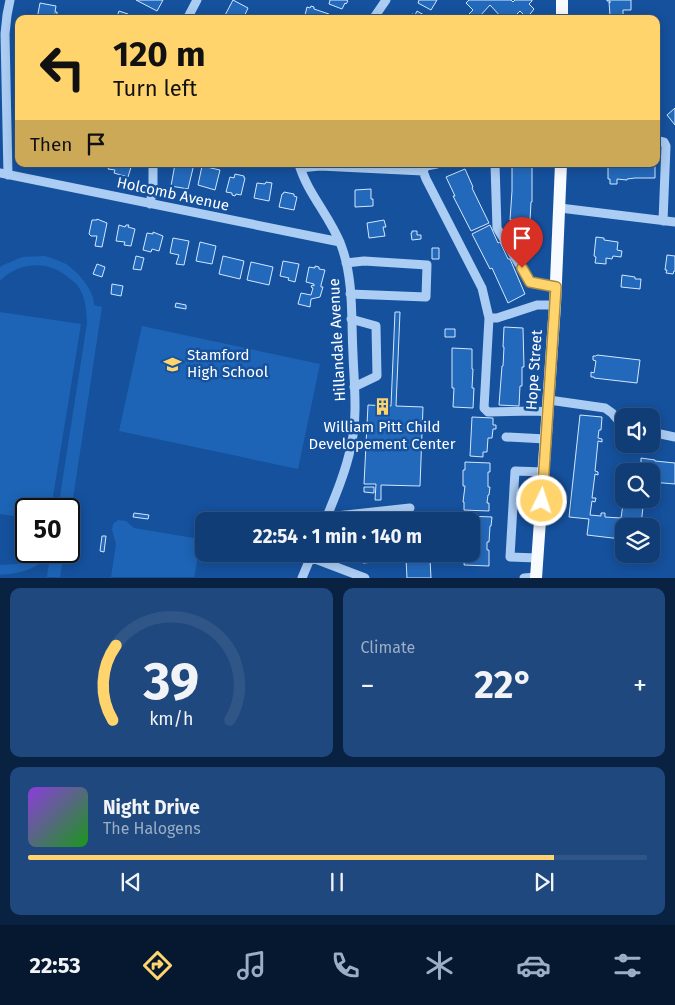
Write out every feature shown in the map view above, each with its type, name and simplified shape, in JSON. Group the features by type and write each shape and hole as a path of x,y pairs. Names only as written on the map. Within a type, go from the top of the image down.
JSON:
{"main road":[{"path":"562,0 562,15"},
{"name":"Hope Street","path":"536,577 555,305 561,167"}],"street":[{"path":"4,174 5,34 10,0"},
{"path":"189,15 197,0"},
{"path":"376,15 386,0"},
{"path":"660,141 664,142 666,146 663,221"},
{"path":"150,204 153,187 153,167"},
{"name":"Hillandale Avenue","path":"300,167 307,184 340,242 346,262 350,294 355,414 352,445 329,512"},
{"path":"341,167 423,171"},
{"path":"423,171 425,167"},
{"path":"495,167 497,228 530,282 556,287"},
{"path":"423,171 482,288 489,318 484,408 488,412 535,411 548,406 605,408 615,416"},
{"name":"Holcomb Avenue","path":"4,174 340,242"},
{"path":"560,208 675,222"},
{"path":"346,262 364,261 427,265 426,297 350,294"},
{"path":"489,318 497,318 537,305 555,305"},
{"path":"351,319 376,326 377,376 354,386"},
{"path":"660,434 675,437"},
{"path":"506,437 546,439"},
{"path":"537,558 510,557 515,471 544,472"},
{"path":"379,512 410,508"},
{"path":"302,578 309,562"},
{"path":"326,562 362,577"},
{"path":"524,578 536,577"}],"shaded area":[{"path":"45,256 69,266 88,287 94,305 102,307 73,498 60,498 87,323 86,308 81,290 77,285 53,268 34,265 25,267 7,274 0,281 1,266 22,257"},
{"path":"0,312 81,324 53,498 15,498 15,516 0,514"},
{"path":"142,326 320,364 298,469 119,431"},
{"path":"118,520 126,521 134,528 194,538 195,562 197,562 194,577 111,577 116,544 112,530 113,524"},
{"path":"41,563 27,570 0,575 0,565"},
{"path":"49,563 62,563 60,577 47,577"}],"building":[{"path":"136,0 163,0 157,11"},
{"path":"233,0 248,8 245,15 225,15"},
{"path":"330,0 348,1 342,9 329,4"},
{"path":"419,0 437,0 431,10 418,3"},
{"path":"469,0 511,0 513,2 515,0 532,0 529,4 534,9 529,15 524,15 520,11 516,15 499,15 490,5 481,15 468,15 473,10 466,3"},
{"path":"607,0 631,0 631,10 623,10 623,15 610,15 610,1"},
{"path":"40,3 56,6 55,12 57,12 57,15 38,15"},
{"path":"311,6 314,9 329,14 305,15 307,7 310,8"},
{"path":"119,11 128,14 128,15 118,15"},
{"path":"417,11 424,15 415,15"},
{"path":"675,108 675,125 667,115"},
{"path":"109,167 131,167 128,177 114,173 115,170 108,169"},
{"path":"174,167 193,167 188,189 171,186"},
{"path":"202,167 220,170 215,190 198,185"},
{"path":"512,167 532,167 530,221 510,220"},
{"path":"608,167 655,167 655,178 617,179 617,184 610,184 610,179 608,179"},
{"path":"465,169 489,223 471,231 453,196 455,196 446,177"},
{"path":"235,174 245,178 241,195 236,194 235,196 232,193 226,192 230,177 234,178"},
{"path":"266,182 272,183 269,201 254,198 257,183 265,184"},
{"path":"371,189 373,206 355,207 355,190"},
{"path":"284,192 294,194 297,197 294,210 279,207"},
{"path":"97,219 107,223 102,247 95,246 97,236 89,234 92,220"},
{"path":"384,220 386,227 383,227 385,236 369,238 367,223"},
{"path":"119,225 125,227 129,225 128,227 135,229 131,246 124,245 125,242 116,241"},
{"path":"490,225 498,243 500,242 508,259 510,259 525,294 508,303 492,268 490,269 472,234"},
{"path":"412,231 417,231 417,235 421,235 421,239 412,240"},
{"path":"153,232 163,236 159,251 152,249 151,252 143,250 147,233 153,234"},
{"path":"596,237 618,242 617,250 622,251 621,257 613,256 612,259 606,258 606,264 595,263"},
{"path":"173,238 189,241 184,265 176,264 179,255 170,253"},
{"path":"200,242 216,246 212,264 196,261"},
{"path":"432,248 439,248 439,259 432,259"},
{"path":"667,255 675,256 675,271 673,274 666,273 667,270 665,270"},
{"path":"136,256 144,258 141,270 133,269"},
{"path":"223,256 244,261 240,279 219,274"},
{"path":"283,261 299,264 295,282 280,276"},
{"path":"251,262 273,267 269,285 247,280"},
{"path":"97,264 105,267 102,277 93,274"},
{"path":"315,266 325,270 320,297 311,299 310,307 298,304 301,293 311,295 313,288 311,287 314,284 306,282 309,267 315,268"},
{"path":"622,275 641,279 640,289 621,287"},
{"path":"112,284 123,286 121,296 111,294"},
{"path":"176,303 186,305 186,309 175,307"},
{"name":"William Pitt Child Developement Center","path":"395,312 400,312 396,406 423,407 420,486 381,485 381,500 375,500 376,484 364,484 368,405 391,406"},
{"path":"504,327 523,328 524,367 522,367 519,406 499,405"},
{"path":"445,329 455,329 455,337 445,337"},
{"path":"452,348 472,349 473,408 453,407"},
{"path":"593,356 640,360 637,383 591,377 591,372 594,373 596,361 593,360"},
{"path":"580,415 602,417 598,438 602,439 602,442 598,441 595,471 598,472 598,475 595,474 592,498 596,498 595,502 592,501 590,515 601,516 601,513 605,513 605,517 621,518 615,518 615,538 587,535 589,519 569,517"},
{"path":"472,417 493,418 493,425 496,425 496,429 493,429 492,438 488,438 487,452 483,452 483,457 470,456"},
{"path":"641,458 675,463 675,484 660,483 660,463 641,463"},
{"path":"465,462 490,463 488,487 490,487 487,503 489,503 489,511 464,510 465,486 463,486 463,470 465,470"},
{"path":"364,487 374,487 374,493 364,492"},
{"path":"622,508 643,508 642,518 621,518"},
{"path":"134,513 149,515 148,519 133,517"},
{"path":"480,517 492,517 489,542 487,542 489,566 464,565 464,562 480,562"},
{"path":"102,536 106,536 104,552 100,551"},
{"path":"406,562 430,562 431,578 407,578"}],"place":[{"name":"Stamford High School","path":"173,364"},
{"name":"William Pitt Child Developement Center","path":"382,406"}],"route":[{"path":"522,268 530,282 556,287 542,501"}]}
